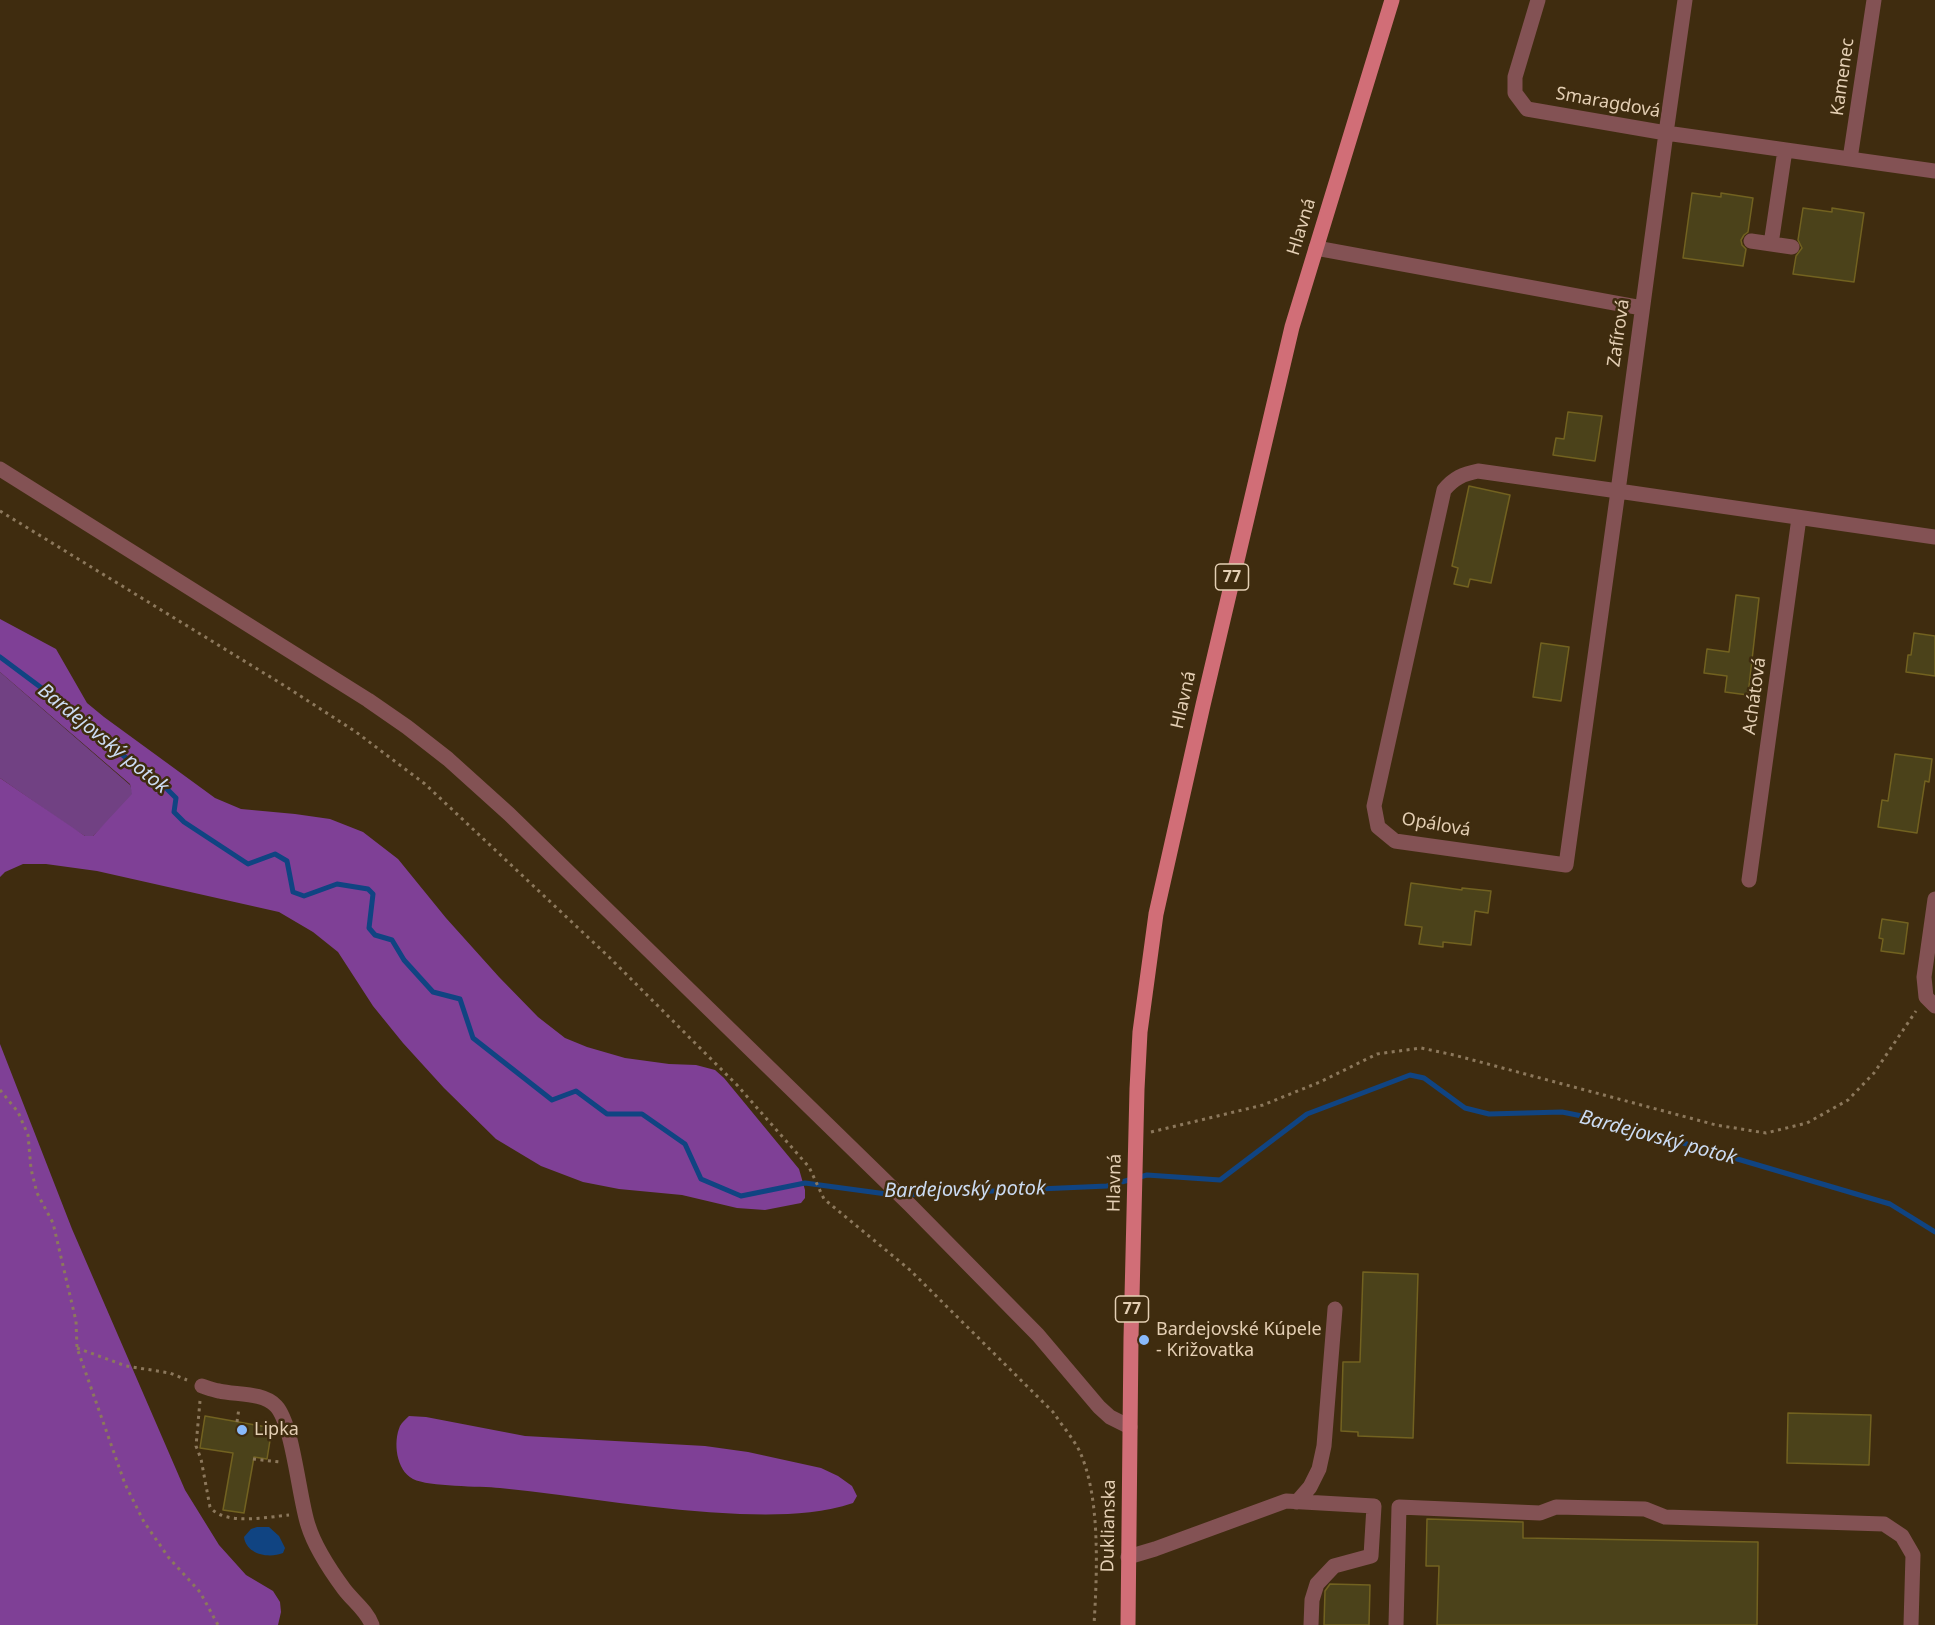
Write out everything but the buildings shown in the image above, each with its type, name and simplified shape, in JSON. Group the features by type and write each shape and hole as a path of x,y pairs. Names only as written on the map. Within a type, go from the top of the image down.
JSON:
{"main road":[{"name":"Hlavná","path":"1130,1427 1134,1166 1140,1032 1156,914 1292,327 1392,0"},
{"name":"Duklianska","path":"1128,1625 1130,1427"}],"street":[{"name":"Smaragdová","path":"1538,0 1515,77 1515,93 1527,109 1666,133 1685,0"},
{"name":"Kamenec","path":"1850,159 1874,0"},
{"path":"1666,133 1935,171"},
{"name":"Zafírová","path":"1618,491 1666,133"},
{"path":"1771,244 1785,150"},
{"path":"1751,241 1792,247"},
{"path":"1316,248 1642,308"},
{"path":"0,469 324,671 425,740 509,814 910,1205 1030,1327 1099,1407 1110,1417 1130,1427"},
{"name":"Opálová","path":"1478,471 1618,491 1566,865 1395,841 1378,827 1374,806 1444,490 1462,474 1478,471"},
{"path":"1618,491 1935,537"},
{"name":"Achátová","path":"1749,879 1799,518"},
{"path":"1930,1001 1924,977 1935,899"},
{"path":"1297,1502 1310,1486 1319,1468 1324,1446 1335,1309"},
{"path":"202,1386 267,1399 276,1406 283,1417 305,1513 317,1547 344,1589 362,1609 372,1625"},
{"path":"1128,1557 1286,1501 1540,1513 1556,1507 1645,1509 1665,1517 1884,1524 1902,1536 1913,1555 1911,1625"},
{"path":"1311,1625 1312,1600 1317,1584 1334,1566 1371,1556 1374,1506"},
{"path":"1396,1625 1399,1507"}],"path":[{"path":"0,511 285,686 356,732 425,784 609,957 736,1085 808,1167 824,1199 910,1270 1053,1412 1078,1449 1089,1485 1093,1512 1096,1572 1094,1625"},
{"path":"1135,1135 1263,1106 1320,1082 1377,1054 1421,1048 1454,1054 1716,1125 1766,1133 1807,1123 1848,1100 1874,1073 1930,1001"},
{"path":"0,1090 18,1112 28,1135 31,1169 37,1193 52,1224 76,1321 77,1348 125,1484 144,1522 169,1558 200,1593 218,1625"},
{"path":"77,1348 126,1366 170,1373 202,1386 196,1446 201,1459 210,1507 214,1512 230,1518 245,1519 305,1513"},
{"path":"253,1459 285,1463 294,1461"}],"shaded area":[{"path":"0,619 56,649 87,703 215,798 241,809 330,819 363,832 398,859 446,918 499,977 538,1017 565,1038 625,1058 696,1065 715,1070 799,1169 805,1198 801,1203 765,1210 737,1208 682,1195 619,1189 583,1182 541,1166 496,1139 444,1088 373,1006 338,952 313,932 279,912 97,871 46,864 23,864 5,872 0,877 0,778 85,836 93,836 132,794 130,784 0,672"},
{"path":"0,672 130,785 133,794 128,801 93,836 85,836 72,828 0,778"},
{"path":"0,1044 72,1229 185,1490 219,1545 246,1575 273,1591 280,1602 281,1612 278,1625 0,1625"},
{"path":"409,1416 426,1417 525,1436 705,1446 748,1452 821,1468 852,1486 857,1496 853,1503 826,1510 783,1514 740,1514 650,1507 500,1488 431,1484 407,1475 400,1462 397,1447 398,1433 401,1425"}],"water":[{"path":"269,1527 279,1536 285,1548 283,1553 265,1555 249,1548 244,1537 251,1529"}],"waterway":[{"name":"Bardejovský potok","path":"0,657 161,783 176,798 174,812 184,822 248,864 275,854 287,861 293,892 304,896 337,884 368,889 373,894 369,928 375,935 392,940 404,960 433,992 460,999 473,1038 552,1100 576,1091 607,1114 642,1114 685,1144 701,1179 741,1196 805,1183 894,1195"},
{"name":"Bardejovský potok","path":"903,1195 1107,1186 1147,1175 1220,1180 1307,1114 1410,1075 1424,1078 1465,1108 1489,1114 1562,1112 1612,1122 1890,1204 1935,1232"}],"place":[{"name":"Bardejovské Kúpele - Križovatka","path":"1144,1340"},
{"name":"Lipka","path":"242,1430"}]}
